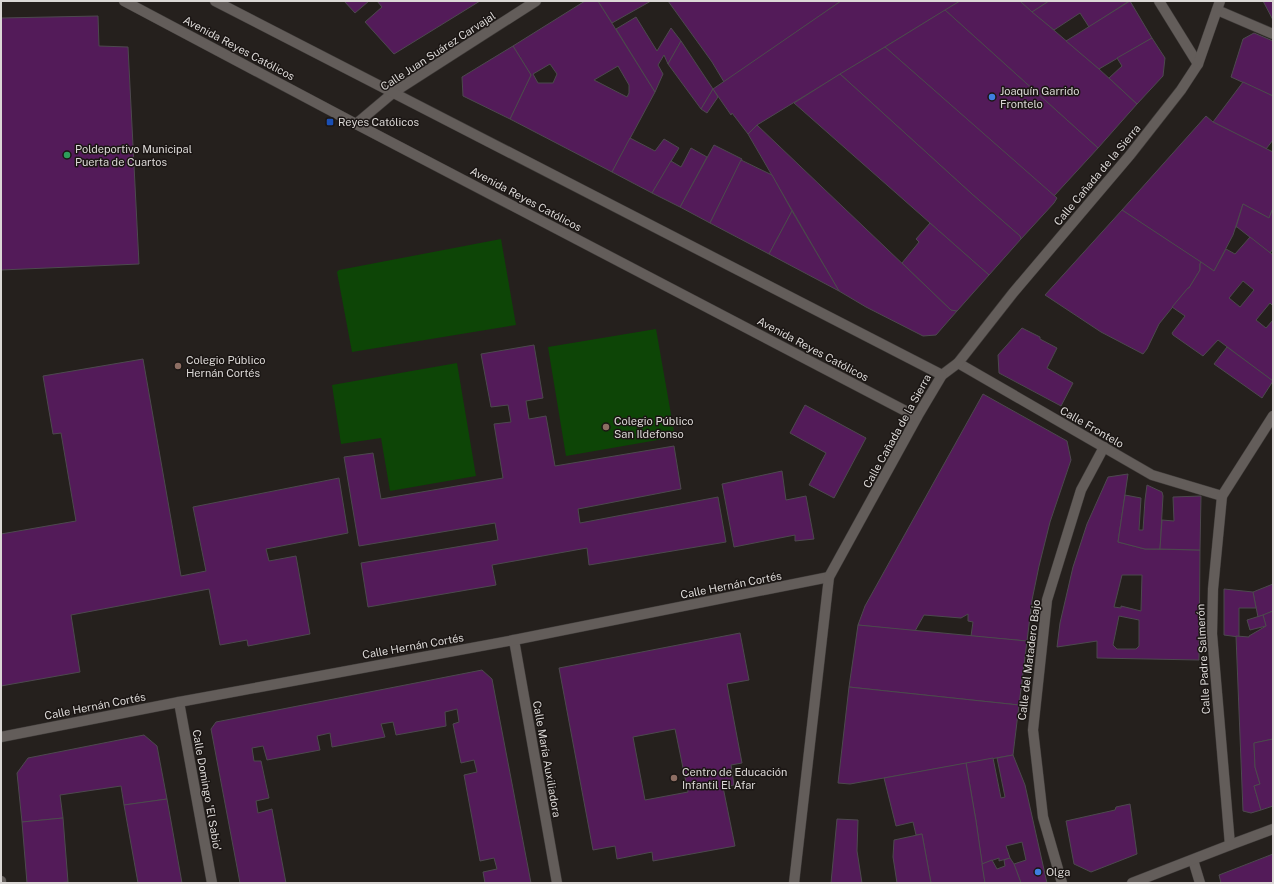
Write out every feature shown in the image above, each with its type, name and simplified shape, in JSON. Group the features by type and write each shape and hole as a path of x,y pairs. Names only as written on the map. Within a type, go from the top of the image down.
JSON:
{"street":[{"name":"Avenida Reyes Católicos","path":"124,1 917,417"},
{"path":"215,1 942,375"},
{"name":"Calle Juan Suárez Carvajal","path":"356,124 394,92 536,1"},
{"path":"1159,1 1198,64"},
{"path":"1218,6 1273,34"},
{"name":"Calle Cañada de la Sierra","path":"794,883 829,577 917,417 942,375 958,363 1013,293 1130,155 1181,90 1198,64 1218,6"},
{"name":"Calle Frontelo","path":"958,363 1152,475 1222,496"},
{"name":"Calle Padre Salmerón","path":"1230,845 1212,634 1212,589 1222,496 1273,416"},
{"name":"Calle del Matadero Bajo","path":"1062,883 1043,817 1033,730 1047,600 1081,490 1104,447"},
{"name":"Calle Hernán Cortés","path":"1,737 179,702 514,640 829,577"},
{"name":"Calle María Auxiliadora","path":"514,640 557,883"},
{"name":"Calle Domingo 'El Sabio'","path":"179,702 212,883"},
{"path":"1132,883 1273,829"},
{"path":"1193,860 1200,883"}],"green space":[{"path":"501,239 516,325 352,352 337,272 339,270"},
{"path":"656,329 675,437 566,456 548,347"},
{"path":"457,363 476,476 390,491 381,438 341,444 332,385"}],"building":[{"path":"344,1 369,1 355,13"},
{"path":"377,1 480,1 394,54 365,22 382,7"},
{"path":"585,1 598,1 655,92 612,172 510,119 531,75 513,46","holes":["550,64 557,74 553,83 538,83 533,74","618,66 629,85 629,93 627,97 594,80"]},
{"path":"598,1 651,1 612,23"},
{"path":"668,1 841,1 724,82 712,62"},
{"path":"841,1 960,1 757,125 748,134 732,113 731,115 713,89"},
{"path":"960,1 1020,1 1137,104 1098,148 945,10"},
{"path":"1020,1 1049,1 1032,12"},
{"path":"1049,1 1129,1 1089,27 1080,13 1054,30 1032,12"},
{"path":"1130,1 1152,38 1099,69 1066,41"},
{"path":"1263,1 1273,1 1273,20"},
{"name":"Joaquín Garrido Frontelo","path":"945,10 1098,148 1054,196 885,47"},
{"name":"Poldeportivo Municipal Puerta de Cuartos","path":"98,16 99,46 128,47 139,264 1,270 1,18"},
{"path":"636,17 657,51 671,28 681,41 668,64 664,55 658,65 663,74 655,92 616,29"},
{"path":"1254,33 1273,41 1273,96 1231,77 1243,39"},
{"path":"1152,38 1165,58 1163,76 1137,104 1109,78 1122,66 1117,58"},
{"path":"681,41 713,89 701,109 668,64"},
{"path":"513,46 531,75 510,119 463,96 462,77"},
{"path":"885,47 1057,198 1021,239 1020,236 840,74"},
{"path":"840,74 1020,236 1021,239 989,275 794,103"},
{"path":"1243,82 1273,96 1273,140 1266,149 1213,122"},
{"path":"713,89 718,97 707,113 701,109"},
{"path":"1206,116 1213,122 1273,152 1273,208 1269,218 1243,204 1233,235 1214,271 1122,210"},
{"path":"757,125 951,310 957,311 936,335 923,336 866,307 839,291 748,134"},
{"path":"630,138 655,151 664,139 679,148 652,193 612,172"},
{"path":"714,145 742,159 710,223 680,207"},
{"path":"691,148 707,157 680,207 652,193 671,161 681,167"},
{"path":"741,160 772,175 792,211 769,254 710,223"},
{"path":"1243,204 1269,218 1273,208 1273,249 1270,253 1236,227"},
{"path":"1122,210 1201,262 1200,270 1189,288 1159,324 1143,354 1101,332 1045,295"},
{"path":"792,211 839,291 769,254"},
{"path":"930,223 989,275 957,311 951,310 902,263 919,242 916,239"},
{"path":"1250,237 1273,255 1273,306 1270,303 1256,320 1266,328 1273,320 1273,381 1218,340 1203,356 1172,333 1185,316 1172,307 1189,288 1200,270 1201,262 1214,271 1226,249 1235,254","holes":["1243,281 1254,290 1240,307 1229,298"]},
{"path":"1022,328 1057,348 1047,368 1073,383 1061,406 999,373 998,355"},
{"path":"534,345 543,398 526,401 529,419 546,416 555,466 674,446 681,489 578,509 580,523 718,497 726,542 589,565 587,548 492,565 496,585 368,607 361,563 498,540 495,523 359,546 344,457 373,453 381,499 503,478 494,424 511,422 508,405 491,407 481,354"},
{"path":"1227,347 1273,381 1262,398 1214,364"},
{"path":"143,359 181,576 206,571 193,507 339,478 348,533 266,549 269,561 296,556 310,634 248,646 247,640 220,645 209,589 71,615 80,672 1,686 1,534 76,521 61,433 53,434 43,376"},
{"path":"983,394 1067,441 1071,460 1050,522 1039,566 1032,600 1027,641 971,636 973,622 968,621 968,614 961,618 924,615 915,631 858,625 865,606"},
{"path":"805,405 866,438 834,498 809,485 826,453 790,433"},
{"path":"782,471 786,500 806,496 814,539 795,541 795,535 734,547 722,484"},
{"path":"1128,474 1118,542 1145,549 1200,550 1199,660 1097,658 1097,641 1057,647 1060,623 1073,567 1087,524 1108,477","holes":["1122,575 1142,575 1141,611 1121,606 1121,608 1114,607","1119,616 1139,620 1139,646 1136,649 1117,649 1113,645"]},
{"path":"1147,485 1162,492 1163,496 1160,549 1145,549 1118,542 1125,495 1141,498 1139,530 1143,530"},
{"path":"1201,496 1200,550 1160,549 1162,520 1174,521 1173,497"},
{"path":"1273,584 1273,611 1258,617 1253,592"},
{"path":"1224,589 1253,592 1256,608 1239,608 1239,637 1224,635"},
{"path":"1273,611 1273,739 1254,743 1255,767 1260,784 1254,786 1261,810 1251,813 1243,811 1236,636 1249,637 1266,626 1263,615"},
{"path":"1263,615 1266,626 1250,630 1247,620"},
{"path":"858,625 1027,641 1019,705 849,687"},
{"path":"740,633 749,680 727,684 742,763 731,765 734,785 723,787 735,846 653,861 652,852 617,859 615,846 593,850 559,668","holes":["675,729 688,792 645,800 633,737"]},
{"path":"482,670 492,679 531,883 485,883 483,872 497,869 494,858 480,861 464,775 477,772 474,760 461,763 453,724 459,722 457,709 445,712 446,726 396,735 393,722 381,724 385,737 332,747 330,733 317,736 320,750 267,760 263,746 252,748 254,761 261,761 269,798 256,801 258,813 272,809 286,883 240,883 211,729 216,722"},
{"path":"849,687 1019,705 1013,755 850,784 838,783"},
{"path":"144,735 157,746 167,799 124,805 121,786 60,795 63,818 22,822 17,773 28,758"},
{"path":"1273,739 1273,806 1261,810 1254,786 1260,784 1255,767 1254,743"},
{"path":"1013,755 1025,785 1047,883 1021,883 1014,864 1026,860 1022,842 1006,846 1010,858 999,861 999,858 982,864 966,763 993,758 1001,798 1005,797 997,758"},
{"path":"966,763 985,883 931,883 922,834 916,835 913,822 896,826 884,778"},
{"path":"167,799 182,883 138,883 124,805"},
{"path":"1130,804 1137,854 1091,872 1074,864 1066,821 1115,810 1116,807"},
{"path":"63,818 68,882 27,883 22,822"},
{"path":"837,819 858,820 857,851 862,883 831,883"},
{"path":"922,834 931,883 897,883 893,857 894,840"},
{"path":"1273,854 1273,883 1221,883 1219,875"},
{"path":"1010,858 1014,864 1021,883 985,883 982,864 992,860 997,869 1005,866 1004,860"}],"place":[{"name":"Joaquín Garrido Frontelo","path":"992,97"},
{"name":"Reyes Católicos","path":"330,122"},
{"name":"Poldeportivo Municipal Puerta de Cuartos","path":"67,155"},
{"name":"Colegio Público Hernán Cortés","path":"178,366"},
{"name":"Colegio Público San Ildefonso","path":"606,427"},
{"name":"Centro de Educación Infantil El Afar","path":"674,778"},
{"name":"Olga","path":"1038,872"}]}
